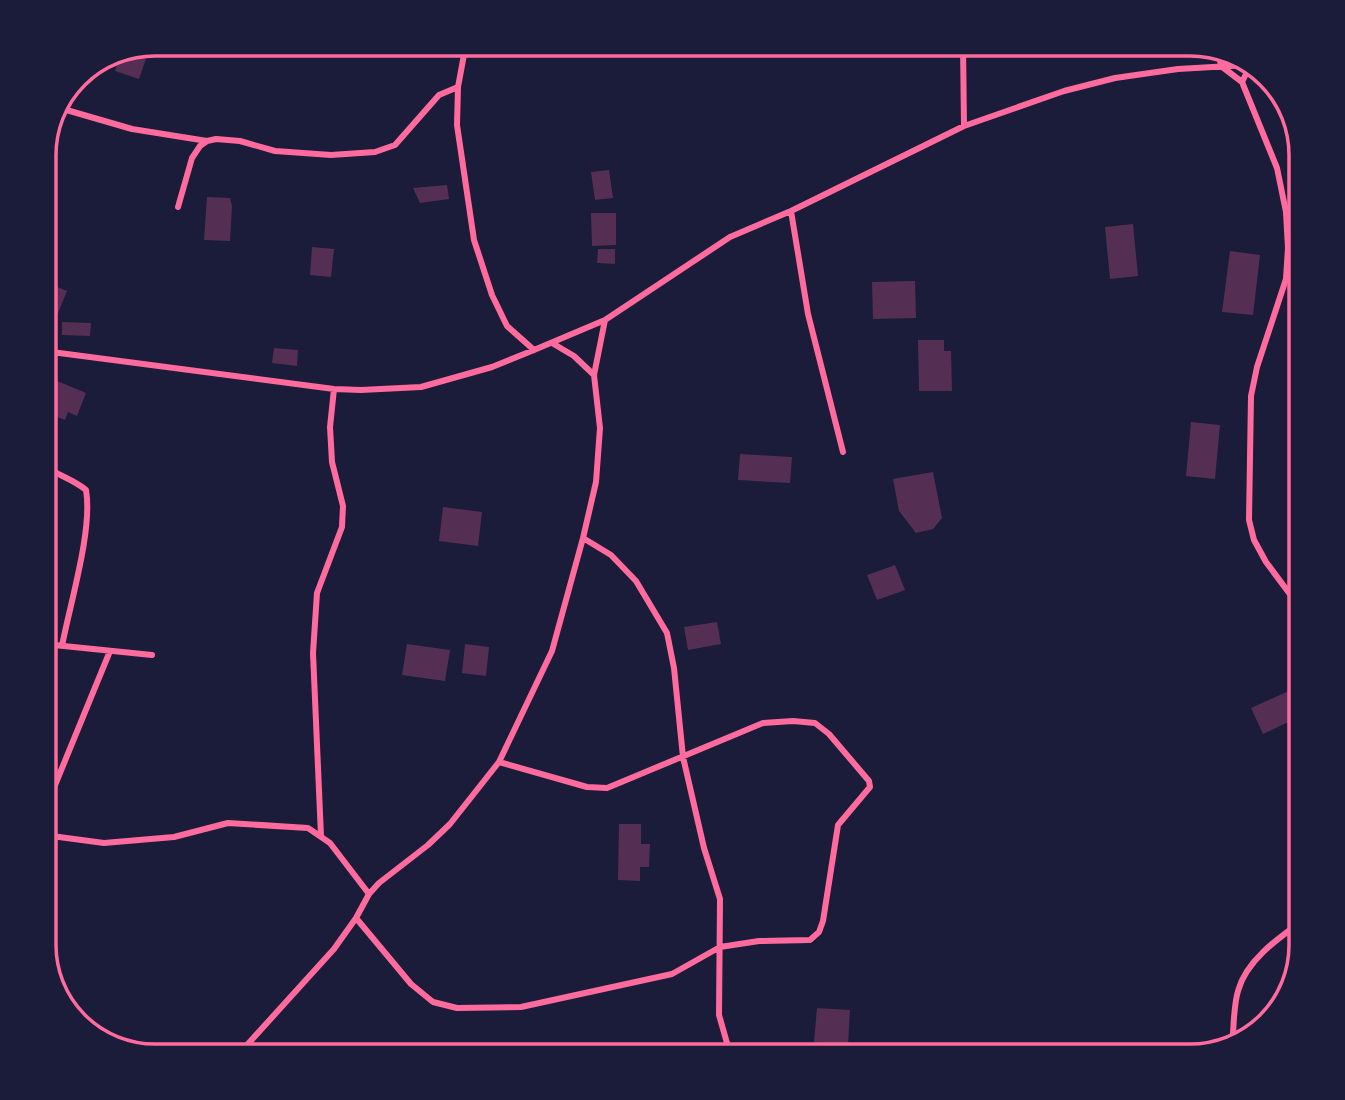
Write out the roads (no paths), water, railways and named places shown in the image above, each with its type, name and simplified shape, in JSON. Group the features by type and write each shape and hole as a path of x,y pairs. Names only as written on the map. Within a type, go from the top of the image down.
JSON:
{"street":[{"path":"464,56 458,88 457,125 474,240 492,295 507,326 534,350"},
{"path":"963,56 964,126"},
{"path":"1220,62 1221,66 1242,82 1277,168 1286,212 1286,279 1251,396 1249,520 1260,551 1289,593"},
{"path":"56,353 334,389 421,387 492,368 605,320 730,237 790,211 964,126 1064,91 1115,78 1178,69 1232,66"},
{"path":"1242,82 1246,74"},
{"path":"67,110 132,129 207,141 240,141 275,150 331,155 375,152 395,145 411,129 429,104 439,95 458,88"},
{"path":"178,207 192,158 207,141"},
{"path":"790,211 808,314 843,452"},
{"path":"248,1044 334,949 369,894 450,824 499,762 552,651 583,538 596,482 600,428 594,375 605,320"},
{"path":"552,343 574,356 594,375"},
{"path":"321,836 313,653 317,593 342,527 343,506 331,450 330,427 334,389"},
{"path":"56,472 72,479 86,490 89,504 62,646"},
{"path":"583,538 611,555 636,581 667,633 674,668 683,757 704,848 720,899 719,1015 727,1044"},
{"path":"56,645 152,655"},
{"path":"56,783 110,651"},
{"path":"356,918 411,984 433,1002 457,1008 521,1007 672,974 720,947 810,940 819,932 838,825 869,791 869,781 829,734 815,723 793,721 763,723 607,788 587,787 499,762"},
{"path":"56,837 104,843 174,837 229,823 308,828 330,843 369,894"},
{"path":"1233,1033 1237,992 1244,975 1253,962 1289,932"}]}
